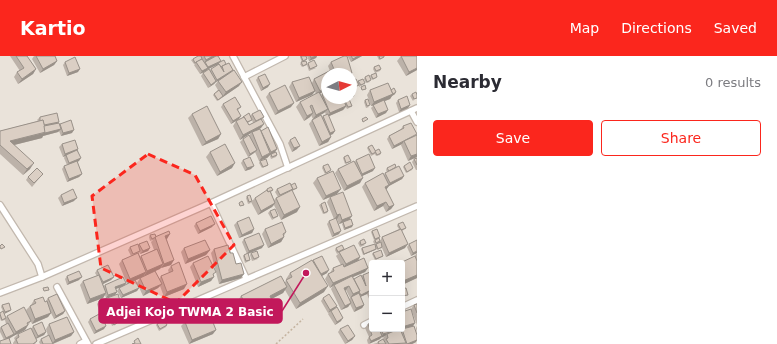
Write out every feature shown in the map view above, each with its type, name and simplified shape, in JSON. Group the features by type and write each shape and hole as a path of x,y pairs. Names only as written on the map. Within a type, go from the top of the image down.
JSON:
{"street":[{"path":"233,56 280,144 288,168"},
{"path":"244,77 285,56"},
{"path":"0,293 42,277 211,203 414,109 417,122"},
{"path":"211,203 246,278"},
{"path":"0,205 38,264 42,277"},
{"path":"96,344 246,278 332,244 417,206"},
{"path":"57,287 87,342 80,344"},
{"path":"405,306 417,300"},
{"path":"364,325 369,322"}],"path":[{"path":"276,344 303,318"}],"highlighted area":[{"path":"148,154 195,175 234,245 176,303 101,268 92,196"}],"shaded area":[{"path":"0,56 417,56 417,344 0,344"}],"building":[{"path":"16,56 27,56 36,69 22,79 17,72 24,68"},
{"path":"36,56 55,56 57,61 43,69"},
{"path":"201,56 202,59 195,63 193,59"},
{"path":"204,56 213,56 206,60"},
{"path":"218,56 221,61 208,67 205,62"},
{"path":"301,56 306,56 307,59 303,61"},
{"path":"347,56 351,68 334,68 331,62"},
{"path":"351,56 358,56 353,59"},
{"path":"401,56 417,56 417,68 409,72"},
{"path":"75,57 80,69 69,73 65,62"},
{"path":"202,59 208,68 202,71 196,62"},
{"path":"224,60 226,64 221,67 218,63"},
{"path":"314,60 317,66 310,69 308,63"},
{"path":"306,61 307,64 303,66 301,62"},
{"path":"229,63 233,70 217,80 211,69 219,64 224,72 222,66"},
{"path":"379,65 381,69 376,71 374,67"},
{"path":"209,69 216,81 211,85 203,73"},
{"path":"234,70 242,82 226,92 218,81"},
{"path":"376,73 377,77 373,79 371,75"},
{"path":"265,74 270,84 263,88 258,77"},
{"path":"321,75 320,91 314,79"},
{"path":"369,75 371,80 367,82 365,77"},
{"path":"309,77 315,91 299,98 292,82"},
{"path":"363,79 365,83 361,85 358,81"},
{"path":"388,83 393,94 374,102 370,90"},
{"path":"285,85 294,103 278,111 269,93"},
{"path":"365,85 366,89 362,90 361,87"},
{"path":"394,88 396,92 393,94 391,90"},
{"path":"219,90 223,96 218,100 214,94"},
{"path":"319,92 321,96 321,104 325,104 328,109 316,115 312,105 310,106 313,113 307,116 300,102"},
{"path":"416,92 417,98 414,99 412,94"},
{"path":"407,96 410,105 401,109 398,100"},
{"path":"235,97 241,107 237,109 241,116 233,121 223,104"},
{"path":"368,99 370,105 367,106 365,100"},
{"path":"384,100 388,110 378,114 373,105"},
{"path":"326,104 345,104 346,106 330,113"},
{"path":"346,104 351,104 352,106 348,107"},
{"path":"207,106 221,134 206,142 192,114"},
{"path":"260,110 264,117 256,121 252,114"},
{"path":"57,113 59,122 44,125 43,120 40,121 40,117"},
{"path":"249,113 252,120 247,122 243,117"},
{"path":"328,114 335,131 330,133 323,116"},
{"path":"321,115 331,137 322,142 312,120"},
{"path":"244,117 249,125 261,119 264,124 243,135 236,121"},
{"path":"366,117 368,119 363,122 362,119"},
{"path":"43,120 46,132 10,141 34,163 27,169 0,145 0,131"},
{"path":"71,120 74,130 63,133 60,124"},
{"path":"59,123 61,129 45,133 44,126"},
{"path":"411,123 417,134 394,146 389,136 404,128 403,126"},
{"path":"268,127 277,149 271,152 261,131"},
{"path":"260,129 270,153 262,157 252,132"},
{"path":"249,135 257,150 250,154 243,139"},
{"path":"417,135 417,154 411,156 404,141"},
{"path":"295,137 300,146 294,148 290,140"},
{"path":"75,140 78,149 65,154 62,144"},
{"path":"225,144 235,163 220,172 210,152"},
{"path":"372,145 376,152 372,154 368,147"},
{"path":"379,149 381,153 377,155 375,151"},
{"path":"77,150 81,158 69,163 66,155"},
{"path":"276,152 277,155 272,157 271,154"},
{"path":"369,154 375,168 362,174 356,160"},
{"path":"348,155 351,161 346,163 344,157"},
{"path":"250,157 254,166 247,168 243,160"},
{"path":"417,158 417,165 414,159"},
{"path":"266,159 268,165 263,167 260,161"},
{"path":"77,161 82,174 69,179 64,166"},
{"path":"354,161 363,178 347,186 338,169"},
{"path":"410,162 413,168 407,172 404,166"},
{"path":"328,164 331,170 326,173 323,166"},
{"path":"395,164 396,167 389,171 387,168"},
{"path":"399,166 404,176 390,183 385,173"},
{"path":"37,168 43,174 34,183 28,177"},
{"path":"333,171 341,189 326,196 317,178"},
{"path":"383,173 389,185 385,187 394,205 389,207 386,202 377,206 365,183"},
{"path":"290,183 293,189 280,195 277,189"},
{"path":"295,183 297,188 292,190 291,185"},
{"path":"271,187 273,190 268,192 267,189"},
{"path":"73,189 77,198 64,203 61,195"},
{"path":"267,190 268,192 270,191 275,203 261,211 255,198"},
{"path":"292,190 300,207 284,215 276,198"},
{"path":"343,192 352,216 342,220 340,214 337,215 330,197"},
{"path":"250,195 252,201 249,202 247,196"},
{"path":"242,201 244,205 240,206 239,203"},
{"path":"325,202 328,211 324,213 321,204"},
{"path":"275,209 278,216 273,218 270,211"},
{"path":"211,216 215,224 200,231 196,223"},
{"path":"249,217 254,229 242,235 237,222"},
{"path":"336,218 341,231 334,234 329,221"},
{"path":"351,219 353,225 345,228 343,222"},
{"path":"282,222 286,232 283,234 284,237 271,244 265,229"},
{"path":"403,222 406,228 401,230 398,224"},
{"path":"377,229 380,237 375,239 372,231"},
{"path":"401,229 408,244 389,253 382,237"},
{"path":"169,231 170,234 165,236 174,260 164,264 155,237"},
{"path":"259,233 264,245 249,251 244,239"},
{"path":"155,234 156,237 152,239 150,235"},
{"path":"379,238 380,241 376,243 375,240"},
{"path":"364,239 366,243 361,245 360,241"},
{"path":"205,240 210,250 188,259 184,248"},
{"path":"417,240 417,251 413,253 409,244"},
{"path":"147,241 150,248 143,251 139,244"},
{"path":"381,242 382,247 378,249 376,244"},
{"path":"2,244 5,247 1,249 0,246"},
{"path":"138,244 140,251 133,254 130,247"},
{"path":"375,244 376,249 364,254 362,248"},
{"path":"228,245 230,253 233,253 236,264 241,263 244,274 222,280 214,249"},
{"path":"342,245 344,249 338,252 336,248"},
{"path":"354,245 360,257 346,264 339,252"},
{"path":"157,249 163,264 147,271 141,256"},
{"path":"381,250 383,256 376,259 373,253"},
{"path":"257,251 259,257 254,259 251,253"},
{"path":"138,253 146,272 130,279 122,260"},
{"path":"248,253 250,260 246,261 244,255"},
{"path":"208,256 216,272 213,274 214,277 201,282 193,263"},
{"path":"322,256 329,270 321,274 313,260"},
{"path":"415,256 417,261 417,275 405,280 405,261"},
{"path":"364,258 368,268 333,283 328,274 334,271 333,268 343,264 344,267"},
{"path":"312,260 328,286 300,303 286,280 292,277 290,273"},
{"path":"179,262 187,284 167,292 161,276 173,271 171,266"},
{"path":"108,265 114,277 103,282 97,270"},
{"path":"79,271 82,277 69,282 67,276"},
{"path":"155,271 162,284 146,291 140,278"},
{"path":"369,272 369,291 361,295 354,279 361,275 366,286 363,275"},
{"path":"99,275 106,293 90,299 83,281"},
{"path":"281,276 287,287 270,296 274,304 265,309 261,301 248,308 241,296"},
{"path":"352,276 360,291 353,294 349,286 344,288 351,303 345,306 334,285"},
{"path":"123,277 126,283 115,287 117,292 108,295 105,285"},
{"path":"135,280 139,288 123,295 119,288"},
{"path":"48,287 49,290 44,291 43,288"},
{"path":"406,288 408,295 405,296"},
{"path":"359,293 364,305 356,308 351,297"},
{"path":"57,294 65,311 56,316 48,298"},
{"path":"118,294 121,305 102,311 99,301"},
{"path":"329,294 337,306 330,310 323,298"},
{"path":"43,297 45,302 47,301 51,313 35,319 30,306 36,303 34,300"},
{"path":"9,303 11,310 5,312 2,305"},
{"path":"417,304 417,313 414,305"},
{"path":"24,307 31,321 27,323 28,325 16,332 7,316"},
{"path":"337,307 343,318 337,322 331,311"},
{"path":"411,309 415,323 405,326 405,311"},
{"path":"3,311 6,318 2,320 0,313"},
{"path":"101,313 106,326 96,331 90,319"},
{"path":"210,315 216,330 192,340 185,322 193,318 194,322"},
{"path":"67,317 74,332 55,340 49,324"},
{"path":"116,319 117,323 114,325 112,321"},
{"path":"164,320 167,325 160,329 157,324"},
{"path":"42,322 46,332 38,336 33,326"},
{"path":"8,323 14,334 6,338 1,327"},
{"path":"348,325 355,336 348,341 340,329"},
{"path":"414,326 417,340 407,344 403,332 405,332 405,328"},
{"path":"31,328 37,341 33,344 18,344 16,339 19,337 18,334"},
{"path":"371,332 380,332 382,336 371,341 369,337 372,335"},
{"path":"392,332 401,332 406,343 389,344 386,339 388,338 387,334"},
{"path":"49,335 53,344 43,344 41,339"},
{"path":"9,338 11,344 0,344 0,341"},
{"path":"138,338 141,344 132,344 135,343 134,341"},
{"path":"383,339 386,344 379,344 378,342"}],"place":[{"name":"Adjei Kojo TWMA 2 Basic","path":"306,273"}]}
